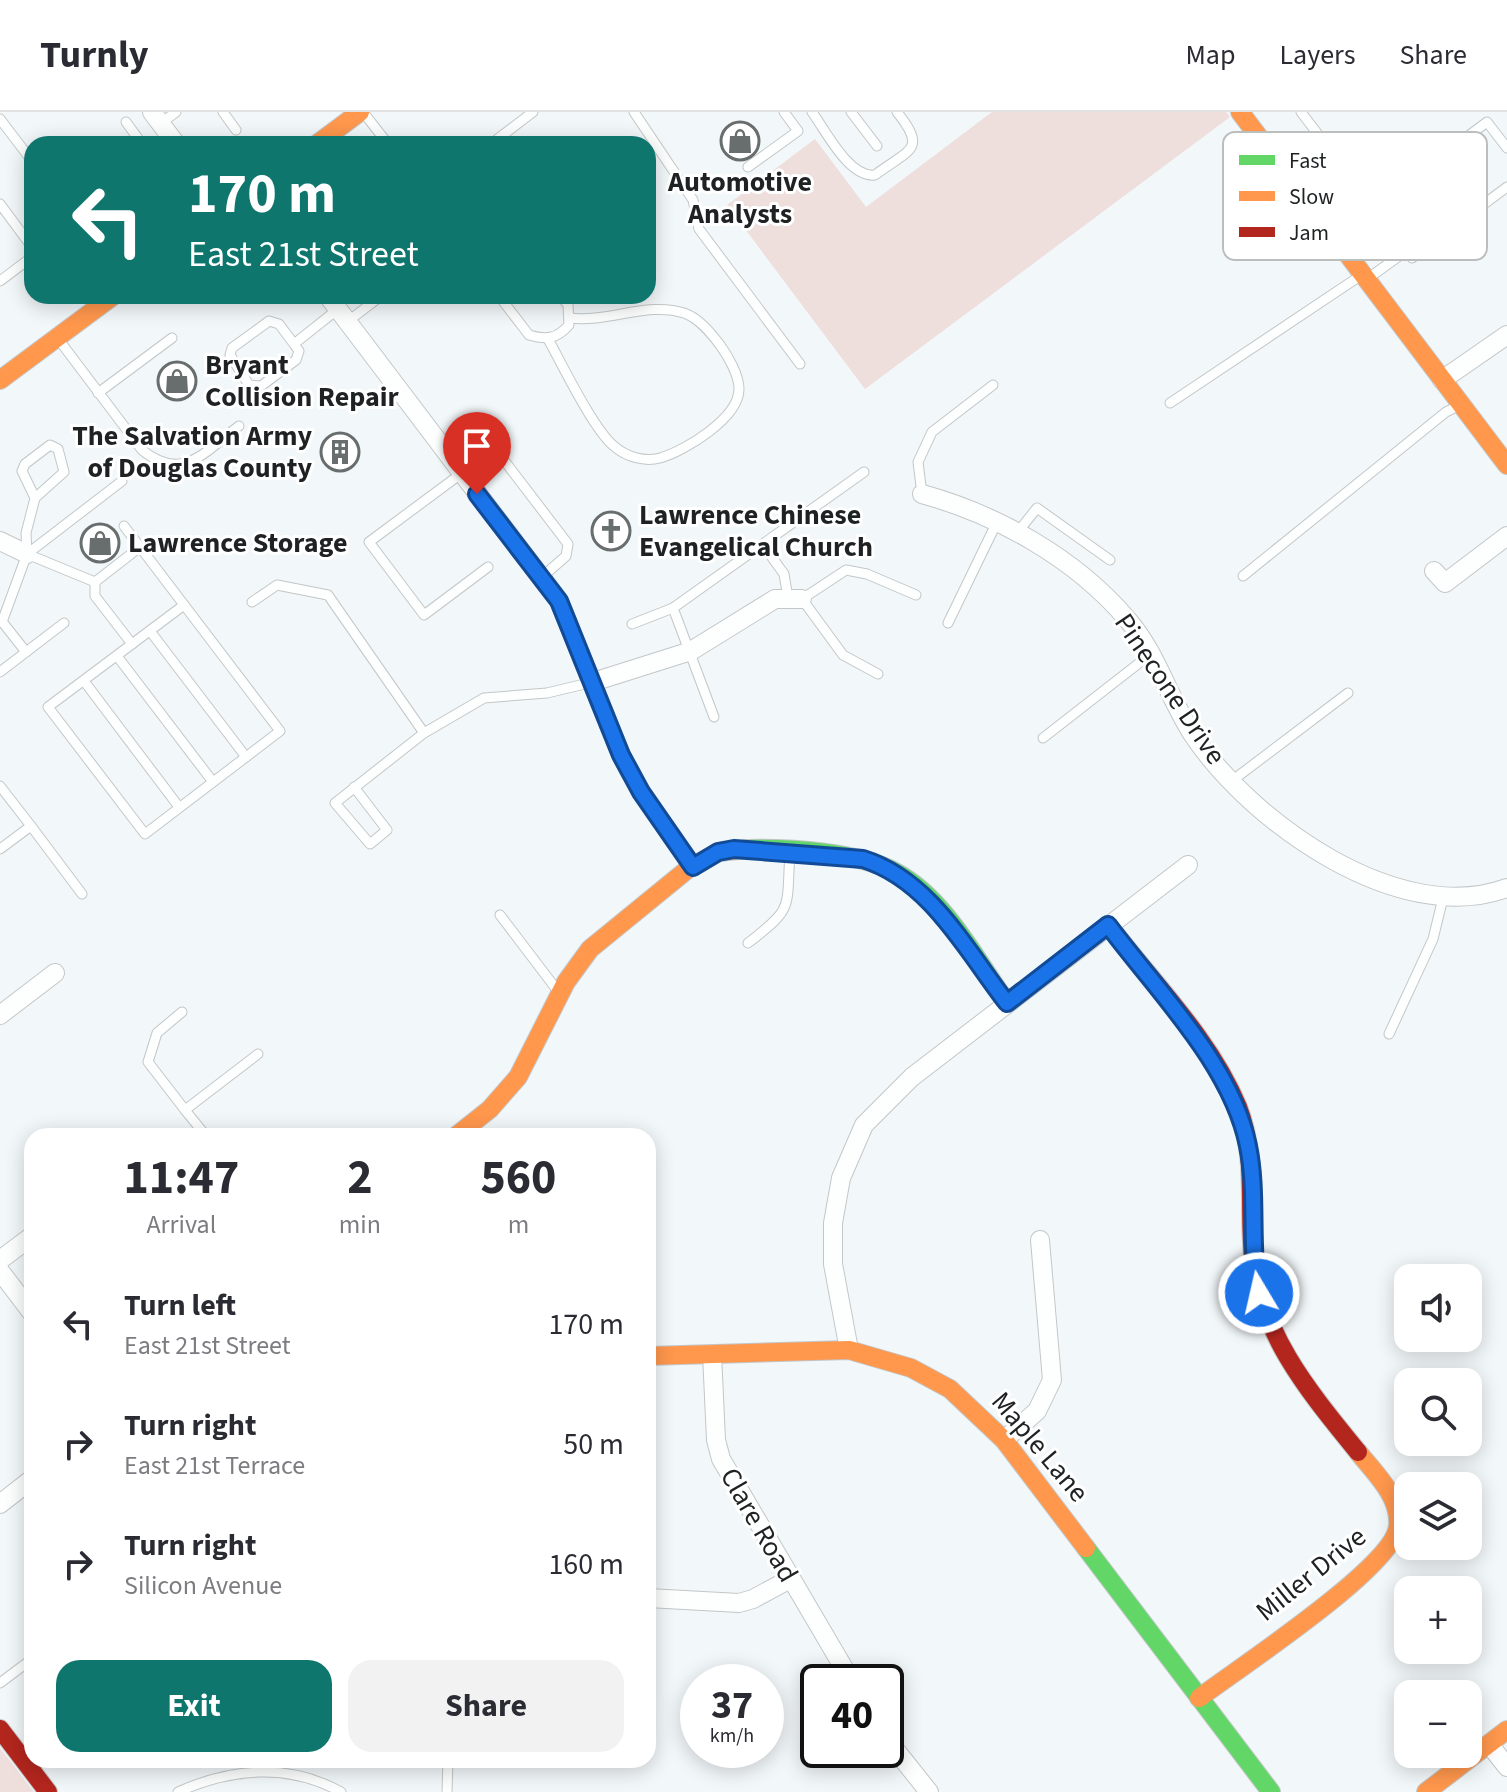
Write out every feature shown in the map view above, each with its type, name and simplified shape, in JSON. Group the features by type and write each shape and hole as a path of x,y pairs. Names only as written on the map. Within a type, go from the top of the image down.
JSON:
{"street":[{"path":"325,136 339,122 362,112"},
{"path":"1240,112 1255,132"},
{"path":"163,116 172,136"},
{"path":"1352,260 1507,465"},
{"path":"0,380 102,304"},
{"path":"337,309 563,609 621,755 641,792 693,867"},
{"path":"1442,380 1507,335"},
{"name":"Pinecone Drive","path":"922,494 997,522 1104,594 1152,653 1194,736 1233,780 1280,822 1339,861 1391,887 1443,898 1469,898 1507,888"},
{"path":"1434,571 1445,583 1507,536"},
{"path":"0,541 27,554"},
{"path":"593,682 691,651 775,599 795,598"},
{"path":"466,1128 498,1103 509,1090 534,1052 559,993 579,960 605,933 718,852 734,849 863,859 898,873 926,896 1007,1003"},
{"path":"849,1350 832,1243 836,1200 854,1142 892,1095 1188,865"},
{"name":"Miller Drive","path":"1108,925 1211,1061 1230,1093 1245,1130 1253,1171 1252,1254 1265,1311 1283,1349 1386,1487 1398,1510 1396,1536 1374,1565 1199,1698"},
{"path":"0,1015 55,973"},
{"path":"1004,1440 1037,1411 1052,1380 1040,1240"},
{"path":"0,1260 24,1242"},
{"path":"0,1271 24,1302"},
{"name":"Maple Lane","path":"656,1356 849,1350 886,1359 927,1375 971,1406 1004,1440 1271,1792"},
{"name":"Clare Road","path":"712,1354 716,1440 721,1459 841,1664"},
{"path":"0,1504 24,1485"},
{"path":"656,1598 739,1603 790,1579"},
{"path":"1426,1792 1507,1730"},
{"path":"1,1733 24,1762"},
{"path":"1489,1744 1507,1767"},
{"path":"904,1761 929,1792"},
{"path":"29,1768 48,1792"}],"lane":[{"path":"223,112 236,130"},
{"path":"362,112 382,136"},
{"path":"502,136 533,112"},
{"path":"634,112 650,136"},
{"path":"748,167 798,131 784,112"},
{"path":"812,112 855,169 868,176 875,175 911,148 915,140 914,133 897,112"},
{"path":"851,112 877,146"},
{"path":"1301,112 1316,132"},
{"path":"0,119 24,150"},
{"path":"126,122 136,136"},
{"path":"1474,132 1487,122 1507,148"},
{"path":"656,145 693,200 699,229 800,364"},
{"path":"1487,202 1507,187"},
{"path":"0,204 24,236"},
{"path":"1170,403 1392,260"},
{"path":"0,281 24,263"},
{"path":"505,304 529,335 548,339 561,334 570,318 567,304"},
{"path":"294,344 337,309"},
{"path":"548,339 613,446 634,458 658,459 685,447 717,426 736,403 739,388 722,347 706,327 685,313 659,310 587,321 570,318"},
{"path":"269,321 279,324 294,344 299,351 296,360 261,386 249,385 230,355 232,348 269,321"},
{"path":"57,338 142,450 158,463 173,467 190,462 239,426"},
{"path":"98,393 172,338"},
{"path":"922,494 918,462 932,432 993,385"},
{"path":"1243,576 1446,412 1460,405"},
{"path":"445,451 470,435 487,438 568,544 566,556 541,578"},
{"path":"26,652 1,620 27,554 26,533 35,498 64,472 58,449 50,445 25,464 22,471 35,498"},
{"path":"632,624 673,608 864,472"},
{"path":"462,473 369,542 424,615 488,567"},
{"path":"27,554 122,481"},
{"path":"1017,533 1037,508 1110,560"},
{"path":"948,623 997,522"},
{"path":"124,526 280,731 145,834 48,707 184,605"},
{"path":"763,545 784,574 795,598 843,655 878,674"},
{"path":"95,582 140,547"},
{"path":"27,554 95,582"},
{"path":"795,598 846,570 867,574 916,595"},
{"path":"95,582 95,596 132,644"},
{"path":"252,602 277,585 328,595 424,733"},
{"path":"673,608 714,717"},
{"path":"0,672 64,623"},
{"path":"150,631 246,757"},
{"path":"1043,738 1152,653"},
{"path":"117,656 213,782"},
{"path":"84,681 179,807"},
{"path":"354,787 387,830 370,844 335,803 354,787 424,733 484,698 547,693 593,682"},
{"path":"1233,780 1348,693"},
{"path":"0,786 82,894"},
{"path":"0,849 31,826"},
{"path":"748,943 781,918 786,909 790,853"},
{"path":"1389,1034 1433,939 1443,898"},
{"path":"500,915 559,993"},
{"path":"182,1012 157,1033 148,1062 200,1128"},
{"path":"185,1110 258,1054"},
{"path":"0,1683 24,1665"},
{"path":"447,1792 448,1768"},
{"path":"178,1792 210,1778 241,1772 301,1776 341,1792"}],"shaded area":[{"path":"992,112 1226,112 1230,117 865,389 727,205 815,139 866,207"},
{"path":"0,1748 34,1792 0,1792"}],"traffic: fast":[{"path":"747,849 783,849 844,856 897,873 914,884 945,914 1007,1003"},
{"path":"1086,1548 1271,1792"}],"traffic: slow":[{"path":"328,136 360,112"},
{"path":"1240,112 1255,132"},
{"path":"1352,260 1507,465"},
{"path":"0,380 102,304"},
{"path":"466,1128 490,1109 518,1077 566,982 590,949 688,869 719,852 747,849"},
{"path":"656,1356 849,1350 911,1368 950,1389 1004,1440 1086,1548"},
{"path":"1199,1698 1343,1591 1390,1544 1398,1526 1395,1505 1385,1486 1358,1452"},
{"path":"1426,1792 1507,1730"}],"traffic: jam":[{"path":"1108,925 1196,1035 1238,1107 1248,1144 1253,1257 1266,1312 1290,1362 1358,1452"},
{"path":"0,1729 24,1760"},
{"path":"30,1768 48,1792"}],"place":[{"name":"Automotive Analysts","path":"740,141"},
{"name":"Bryant Collision Repair","path":"177,381"},
{"name":"The Salvation Army of Douglas County","path":"340,452"},
{"name":"Lawrence Chinese Evangelical Church","path":"611,531"},
{"name":"Lawrence Storage","path":"100,543"}],"route":[{"path":"477,494 559,601 621,755 641,792 693,867 718,852 734,849 863,859 883,866 898,873 926,896 1007,1003 1108,925 1211,1061 1238,1110 1253,1171 1252,1254 1259,1293"}]}
